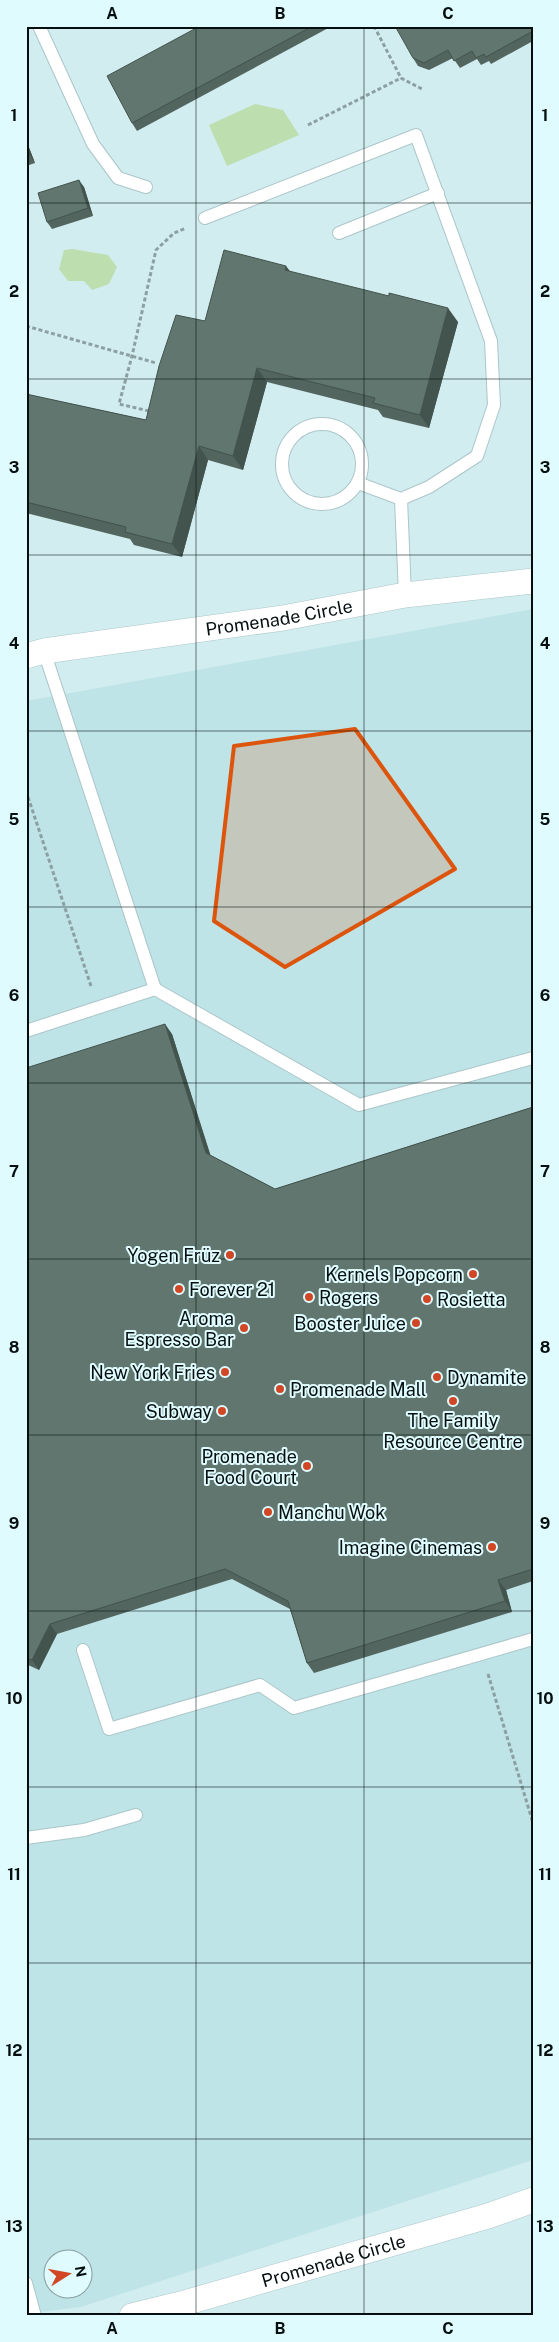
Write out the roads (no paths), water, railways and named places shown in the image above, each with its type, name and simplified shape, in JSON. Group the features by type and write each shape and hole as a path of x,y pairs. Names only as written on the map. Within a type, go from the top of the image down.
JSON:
{"street":[{"name":"Promenade Circle","path":"35,653 283,618 405,595 533,581"},
{"name":"Promenade Circle","path":"132,2316 260,2282 528,2205"}],"lane":[{"path":"40,26 93,144 118,178 146,187"},
{"path":"205,218 416,134 491,342 494,405 477,456 429,487 401,499 358,483"},
{"path":"339,233 438,193"},
{"path":"320,424 339,427 350,435 358,446 362,458 362,471 358,483 350,494 338,502 325,505 312,504 300,498 289,489 283,477 282,463 284,450 291,438 301,429 320,424"},
{"path":"401,499 405,595"},
{"path":"35,653 155,989 359,1105 533,1058"},
{"path":"26,1031 155,989"},
{"path":"83,1650 109,1729 260,1685 294,1708 533,1639"},
{"path":"26,1838 84,1830 136,1816"},
{"path":"26,2283 35,2316"}],"place":[{"name":"Yogen Früz","path":"230,1255"},
{"name":"Kernels Popcorn","path":"473,1274"},
{"name":"Forever 21","path":"179,1289"},
{"name":"Rogers","path":"309,1297"},
{"name":"Rosietta","path":"427,1299"},
{"name":"Booster Juice","path":"416,1323"},
{"name":"Aroma Espresso Bar","path":"244,1328"},
{"name":"New York Fries","path":"225,1372"},
{"name":"Dynamite","path":"437,1377"},
{"name":"Promenade Mall","path":"280,1389"},
{"name":"The Family Resource Centre","path":"453,1401"},
{"name":"Subway","path":"222,1411"},
{"name":"Promenade Food Court","path":"307,1466"},
{"name":"Manchu Wok","path":"268,1512"},
{"name":"Imagine Cinemas","path":"492,1547"}]}
